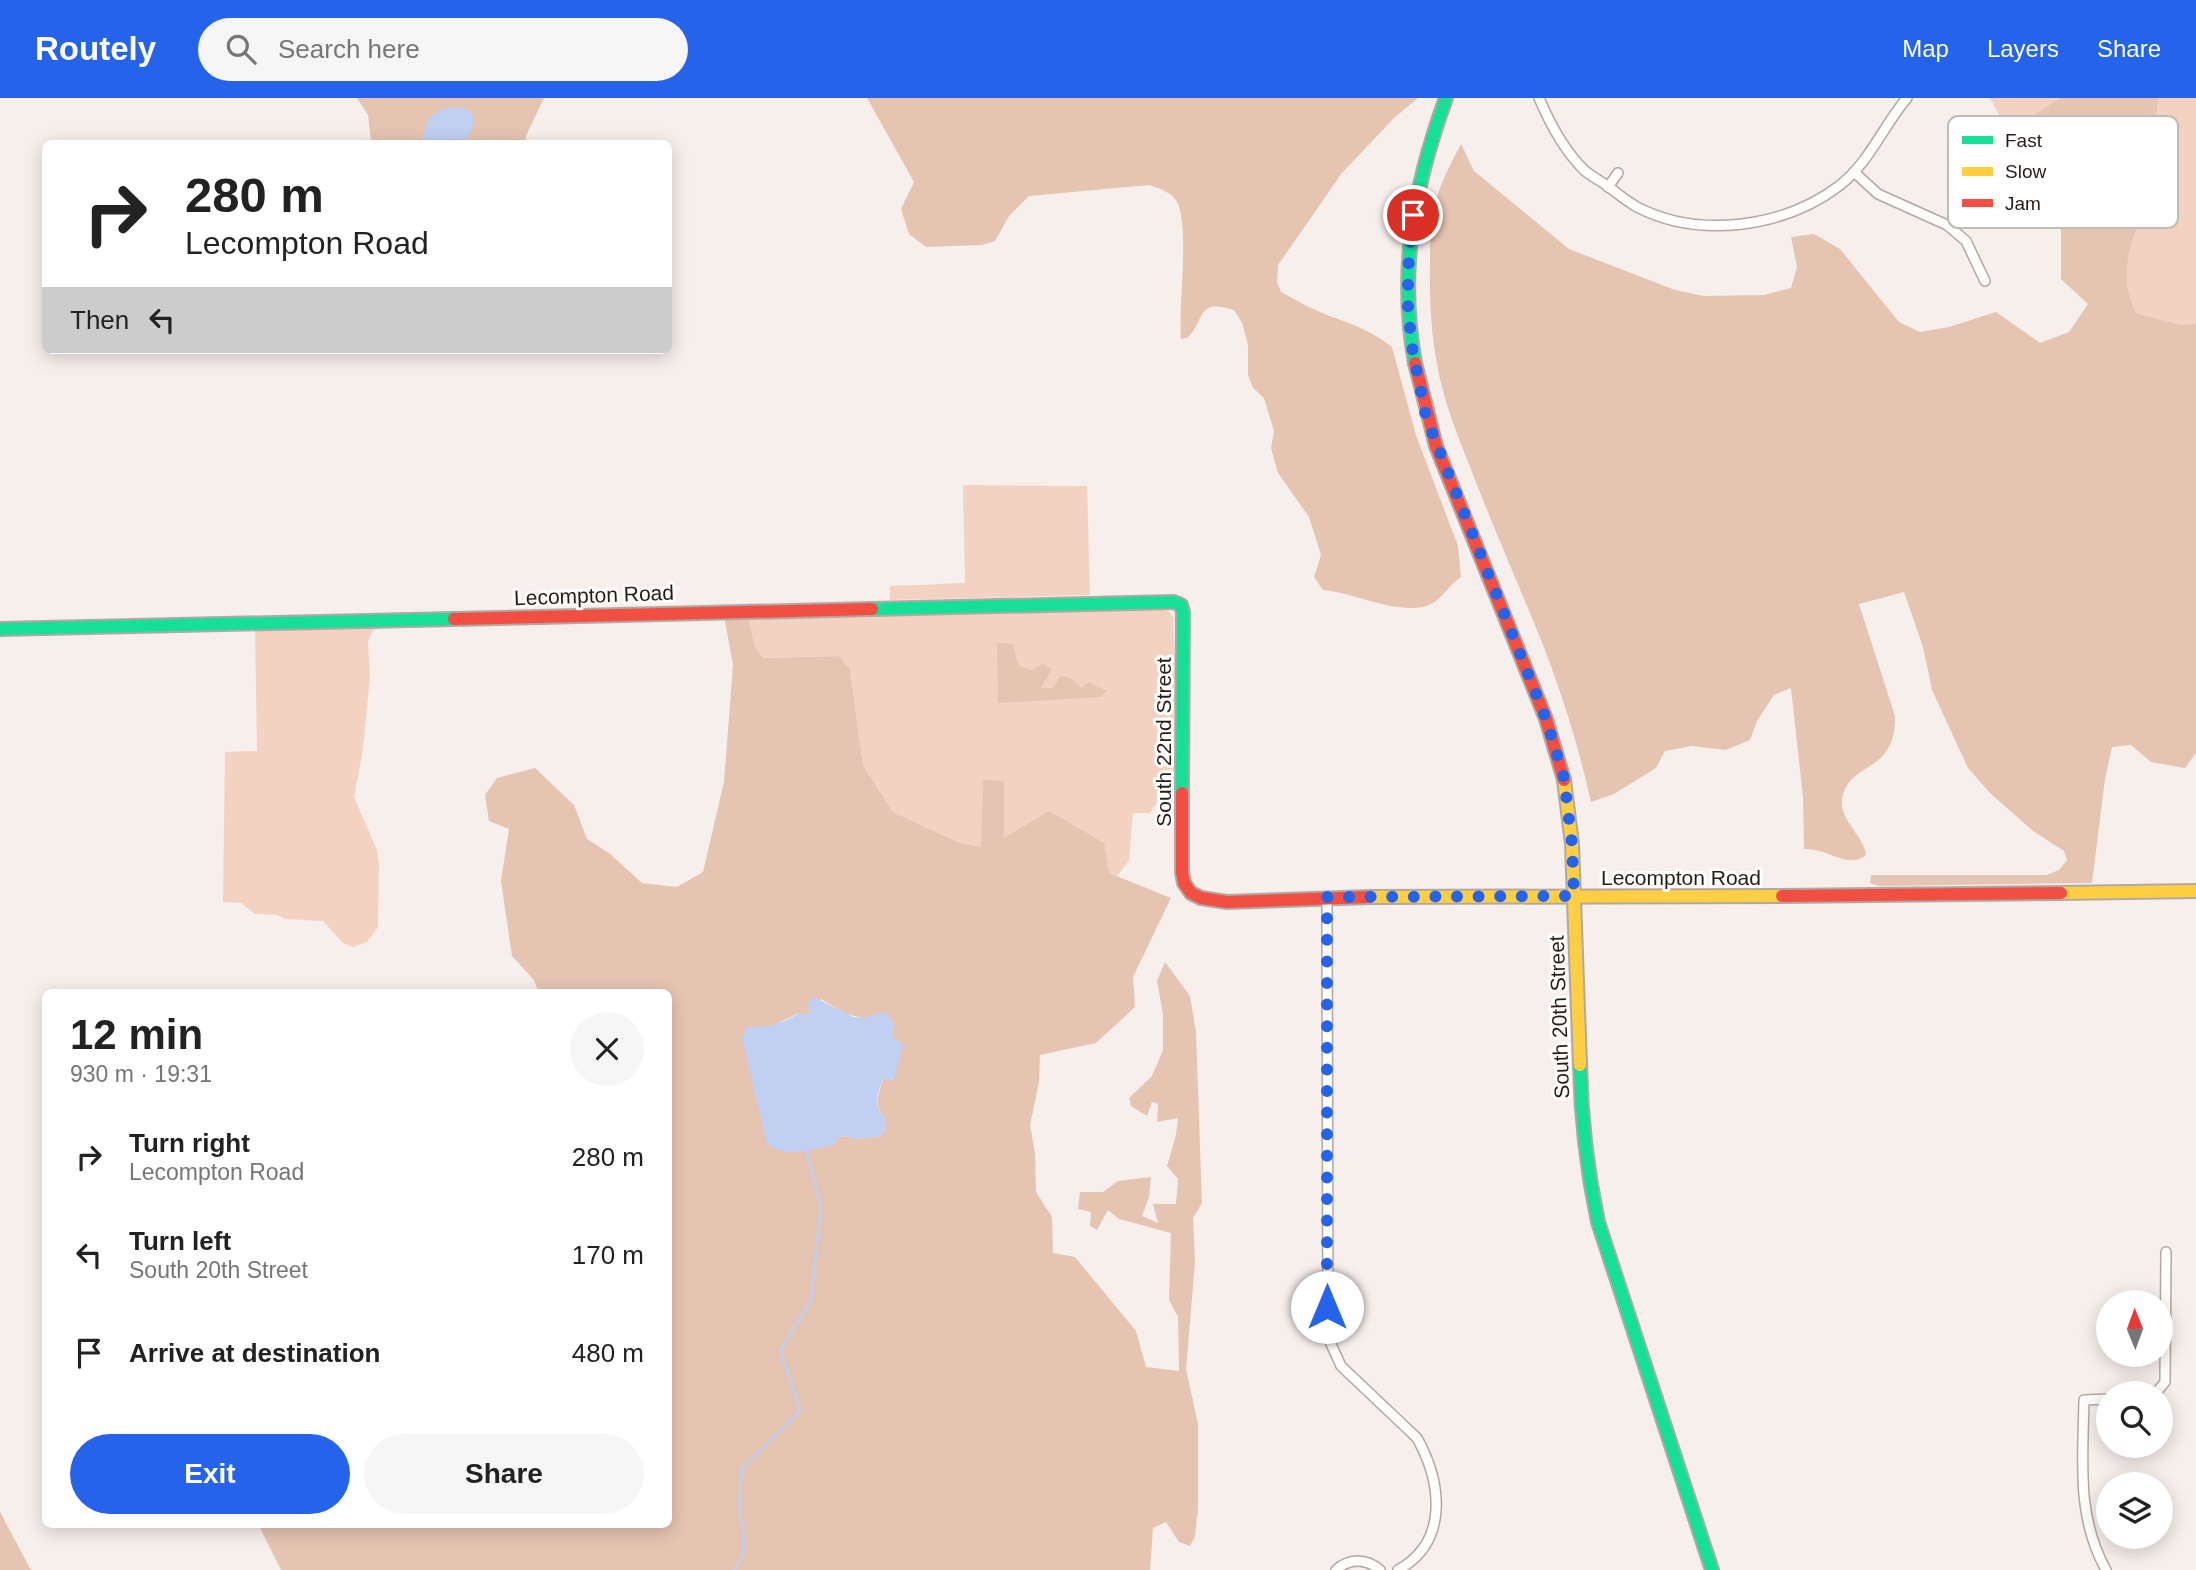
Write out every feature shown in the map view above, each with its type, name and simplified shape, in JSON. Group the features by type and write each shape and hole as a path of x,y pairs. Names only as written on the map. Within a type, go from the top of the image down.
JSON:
{"street":[{"name":"South 20th Street","path":"1446,98 1422,171 1410,230 1408,309 1412,347 1426,417 1436,446 1546,719 1564,778 1574,896 1581,1106 1588,1176 1598,1222 1712,1570"},
{"path":"1539,98 1564,147 1585,170 1636,206 1658,216 1702,226 1729,226 1781,215 1812,203 1840,185 1854,172 1879,142 1894,114 1908,98"},
{"path":"1894,114 1896,98"},
{"path":"1854,172 1878,194 1948,226"},
{"path":"1608,187 1618,173"},
{"path":"1951,228 1966,241 1985,281"},
{"name":"Lecompton Road","path":"0,629 1174,602 1181,605 1183,612"},
{"name":"South 22nd Street","path":"1182,872 1183,612"},
{"name":"Lecompton Road","path":"1182,872 1184,883 1191,893 1201,898 1227,902 1327,897 2196,891"},
{"path":"1327,897 1328,1326 1331,1344 1341,1366 1356,1383 1417,1438 1429,1463 1436,1492 1434,1523 1429,1542 1414,1561 1398,1570"},
{"path":"2165,1381 2166,1252"},
{"path":"2096,1400 2084,1400 2082,1486 2087,1524 2094,1549 2106,1570"},
{"path":"1336,1570 1349,1562 1359,1561 1368,1562 1380,1570"}],"shaded area":[{"path":"357,98 544,98 526,140 466,140 424,132 423,140 371,140 368,115"},
{"path":"867,98 1418,98 1394,118 1342,173 1278,265 1277,282 1281,292 1362,329 1392,347 1416,435 1458,546 1461,577 1437,600 1422,607 1394,606 1323,590 1314,577 1321,555 1309,517 1278,473 1271,448 1274,431 1264,398 1253,388 1248,375 1248,345 1242,323 1234,310 1213,307 1203,313 1187,338 1181,339 1183,229 1177,202 1172,196 1149,185 1029,196 1009,216 995,241 982,245 926,247 909,234 901,209 914,182"},
{"path":"1990,98 2059,98 2033,116 2000,116"},
{"path":"2059,98 2159,98 2156,116 2033,116"},
{"path":"2159,98 2196,98 2196,324 2181,325 2134,313 2127,287 2128,256 2137,228 2178,228 2178,116 2156,116"},
{"path":"1461,144 1474,171 1569,249 1675,290 1704,296 1764,295 1791,288 1797,267 1791,237 1814,234 1840,249 1899,322 1920,332 1949,327 1996,312 2040,343 2069,332 2088,304 2061,279 2061,228 2137,228 2128,256 2127,287 2135,313 2181,325 2196,324 2196,753 2185,768 2151,762 2131,745 2112,747 2105,779 2092,883 1879,886 1870,883 1871,875 2047,875 2059,870 2067,860 2064,851 2033,831 1990,793 1968,768 1932,690 1923,647 1904,592 1859,604 1895,716 1889,748 1873,764 1855,776 1843,795 1842,804 1846,819 1864,847 1866,855 1852,860 1804,849 1803,797 1791,688 1774,695 1757,721 1750,740 1726,750 1692,746 1665,751 1656,768 1614,794 1591,802 1576,742 1557,684 1459,438 1439,372 1431,311 1432,222 1439,190"},
{"path":"963,485 1087,486 1090,595 890,600 890,586 965,583"},
{"path":"1139,608 1168,611 1173,616 1177,727 1175,788 1159,799 1150,813 1133,813 1129,861 1117,876 1004,838 1003,781 983,781 982,848 960,843 893,812 863,765 850,669 839,656 763,658 755,649 748,617"},
{"path":"724,616 748,617 755,648 763,658 839,656 850,669 863,765 893,812 960,843 981,847 983,780 1004,781 1004,838 1049,811 1104,843 1109,873 1171,898 1133,977 1135,1007 1096,1043 1040,1055 1039,1082 1030,1125 1035,1153 1036,1192 1052,1217 1053,1253 1075,1257 1136,1331 1146,1367 1179,1371 1178,1317 1169,1300 1171,1233 1119,1219 1108,1210 1097,1230 1090,1226 1091,1212 1078,1209 1080,1192 1103,1192 1118,1181 1151,1177 1149,1197 1142,1216 1158,1223 1153,1204 1176,1204 1178,1179 1167,1166 1178,1118 1157,1122 1158,1104 1152,1102 1147,1116 1131,1106 1129,1098 1152,1076 1163,1050 1163,1014 1157,981 1165,962 1190,996 1196,1032 1202,1203 1193,1218 1195,1262 1186,1369 1198,1424 1198,1509 1195,1536 1190,1546 1179,1542 1166,1522 1153,1528 1150,1570 281,1570 260,1528 672,1528 672,989 538,989 534,980 512,956 501,881 509,829 489,821 485,795 497,778 535,768 574,805 587,839 609,853 642,883 677,887 703,872 724,782 733,665","holes":["821,999 846,1014 863,1018 894,1080 883,1078 878,1095 879,1110 886,1119 886,1129 878,1137 839,1137 833,1145 747,1027 768,1028 799,1013 807,1015"]},
{"path":"375,626 368,641 370,677 363,749 354,797 377,850 378,927 367,942 353,947 343,943 323,921 255,914 241,903 223,902 225,752 257,751 255,629"},
{"path":"997,643 1013,644 1018,665 1031,670 1043,664 1052,669 1041,688 1053,688 1061,676 1071,678 1081,688 1089,682 1107,691 1100,697 998,703"},
{"path":"0,1512 31,1570 0,1570"}],"water":[{"path":"446,108 464,108 472,113 473,125 466,140 423,140 427,123 435,114"},
{"path":"814,997 853,1017 863,1018 885,1012 895,1024 892,1037 903,1044 894,1080 883,1078 877,1100 879,1110 886,1119 886,1129 878,1137 839,1137 833,1145 799,1152 783,1151 767,1144 742,1038 747,1027 774,1024 799,1013 807,1015 810,1012 808,1002"}],"waterway":[{"path":"734,1570 743,1549 740,1505 742,1469 800,1411 780,1351 811,1301 821,1206 806,1150"}],"traffic: fast":[{"path":"1415,363 1408,295 1412,229 1425,163 1446,98"},
{"path":"872,609 1174,602 1181,605 1182,793"},
{"path":"0,629 454,619"},
{"path":"1580,1065 1585,1144 1598,1222 1712,1570"}],"traffic: slow":[{"path":"1564,780 1572,844 1580,1065"},
{"path":"2061,893 2196,891"},
{"path":"1370,897 1782,896"}],"traffic: jam":[{"path":"1415,363 1436,446 1546,719 1564,780"},
{"path":"454,619 872,609"},
{"path":"1182,793 1182,872 1184,883 1191,893 1201,898 1227,902 1370,897"},
{"path":"1782,896 2061,893"}],"route":[{"path":"1327,1307 1327,897 1574,896 1572,844 1564,778 1546,719 1426,417 1412,347 1408,309 1410,230 1413,215"}]}
